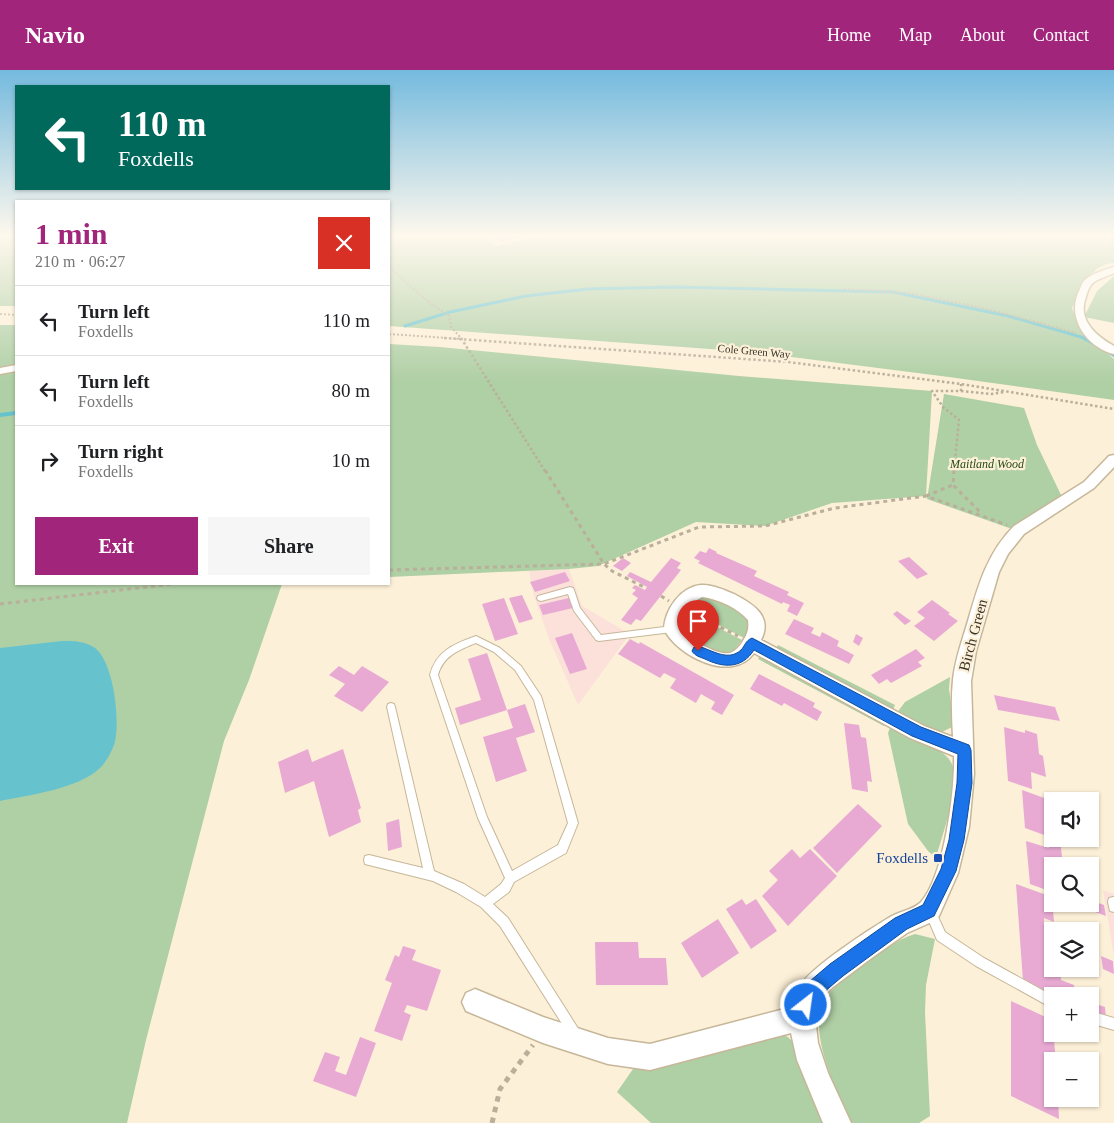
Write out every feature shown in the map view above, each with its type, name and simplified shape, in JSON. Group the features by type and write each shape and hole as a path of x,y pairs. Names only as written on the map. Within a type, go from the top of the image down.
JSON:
{"street":[{"path":"1088,283 1079,302 1078,313 1082,324 1098,340 1114,351"},
{"path":"0,371 15,368"},
{"name":"Birch Green","path":"929,911 948,871 956,840 964,783 961,676 988,577 1000,551 1019,530 1089,486 1114,458"},
{"path":"700,591 718,594 740,604 757,621 757,634 752,643 740,658 733,661 718,660 686,644 672,629 672,616 685,599 700,591"},
{"path":"752,643 917,732 964,750"},
{"path":"837,1123 815,1075 805,1040 803,1017 810,993 823,980 901,923 929,911"},
{"path":"475,1002 543,1030 608,1051 650,1057 803,1017"}],"lane":[{"path":"541,598 570,590 577,609 600,638 672,629"},
{"path":"485,903 505,888 510,878 562,849 572,823 538,699 518,668 497,650 476,639 442,656 435,667 434,675 483,818 510,878"},
{"path":"391,707 430,875"},
{"path":"368,860 430,875 460,888 485,903 504,922 580,1042"},
{"path":"929,911 941,936 980,962 1044,998"},
{"path":"1099,1020 1114,1024"}],"path":[{"path":"407,283 426,300 450,316 451,327 461,338 604,564 612,571 646,588"},
{"path":"844,288 908,293 988,309 1098,340"},
{"path":"0,314 15,315"},
{"name":"Cole Green Way","path":"390,334 736,357 961,384 1114,410"},
{"path":"961,384 961,391"},
{"path":"953,485 959,420 943,407 932,391 991,394 1010,391"},
{"path":"390,570 604,564 700,527 765,526 835,508 926,496 953,485"},
{"path":"953,485 984,516"},
{"path":"926,496 1019,530"},
{"path":"0,604 164,585"},
{"path":"680,606 752,643"},
{"path":"492,1123 500,1089 543,1030"}],"shaded area":[{"path":"569,569 582,606 630,634 578,705 549,639 534,596 529,571"},
{"path":"1103,890 1114,894 1114,956"}],"green space":[{"path":"0,283 15,283 15,306 0,306"},
{"path":"390,283 1085,283 1072,308 1082,332 1114,359 1114,400 752,352 390,326"},
{"path":"1106,283 1114,283 1114,323 1084,317 1097,291"},
{"path":"0,325 15,325 15,365 0,368"},
{"path":"390,344 440,347 739,376 932,391 926,496 832,503 765,526 696,522 598,566 390,577"},
{"path":"15,371 15,585 282,585 249,680 224,741 146,1040 127,1123 0,1123 0,374"},
{"name":"Maitland Wood","path":"944,394 1024,408 1037,445 1063,499 1012,529 927,499"},
{"path":"710,596 744,612 749,618 749,631 744,638 685,607 697,597"},
{"path":"684,610 742,640 732,653 720,654 685,637 678,625"},
{"path":"778,645 895,705 892,712 775,651"},
{"path":"760,656 886,722 884,726 758,659"},
{"path":"950,677 949,689 954,723 952,727 940,733 896,714 905,702"},
{"path":"891,725 939,750 950,760 953,767 955,780 952,802 936,858 928,851 908,824 888,733"},
{"path":"915,934 935,939 926,985 925,1012 930,1116 919,1123 851,1123 832,1080 822,1046 819,1030 820,1015 824,1002 831,991 846,978 881,952"},
{"path":"771,1030 788,1037 795,1044 823,1123 651,1123 617,1092 633,1069"}],"water":[{"path":"62,641 87,644 95,648 102,655 111,679 116,709 117,723 114,745 100,768 79,781 53,790 0,801 0,648"}],"building":[{"path":"709,548 757,571 754,576 789,592 787,595 804,603 797,616 787,611 790,605 783,602 782,604 698,563 700,561 694,558 700,551 706,553"},
{"path":"909,557 928,574 917,579 898,561"},
{"path":"623,558 631,563 622,571 613,566"},
{"path":"671,558 681,563 677,568 681,570 641,621 636,619 631,625 621,620 638,598 632,594 636,590 632,588 635,585 645,590 647,587 627,576 630,572 651,582"},
{"path":"565,572 570,581 535,592 530,582"},
{"path":"522,595 533,619 519,623 509,598"},
{"path":"504,598 518,634 495,641 482,604"},
{"path":"569,598 573,608 543,615 539,605"},
{"path":"932,600 958,621 934,641 914,626 925,618 917,612"},
{"path":"897,611 911,621 905,625 893,614"},
{"path":"794,619 814,628 811,633 820,637 822,632 839,641 837,646 854,655 849,664 785,634"},
{"path":"572,633 587,669 570,674 555,638"},
{"path":"856,634 863,638 859,646 853,642"},
{"path":"630,639 639,644 640,642 734,695 722,715 711,709 715,702 701,694 696,703 670,688 676,679 664,673 660,678 618,654"},
{"path":"916,649 925,658 918,662 922,666 891,683 887,679 879,684 871,675"},
{"path":"487,653 507,710 460,725 455,708 481,700 468,659"},
{"path":"339,666 354,675 362,666 389,682 362,712 334,696 345,684 329,675"},
{"path":"759,674 815,703 813,707 822,712 817,721 784,703 782,706 750,689"},
{"path":"994,695 1055,707 1060,721 998,710"},
{"path":"525,704 535,732 516,738 527,771 496,782 483,737 513,728 507,710"},
{"path":"844,723 859,725 861,737 866,738 872,782 867,781 868,792 852,789"},
{"path":"1004,727 1025,733 1025,730 1037,734 1039,754 1043,756 1046,777 1031,772 1032,789 1008,781"},
{"path":"308,749 312,762 343,749 361,808 358,810 361,822 329,837 314,781 285,793 278,762"},
{"path":"1022,790 1044,798 1044,835 1025,828"},
{"path":"858,804 882,826 837,873 813,848"},
{"path":"399,819 402,847 388,851 386,823"},
{"path":"1026,841 1049,848 1061,847 1062,857 1044,857 1044,889 1030,884"},
{"path":"792,849 800,858 810,849 837,876 788,926 762,896 778,880 769,871"},
{"path":"1016,884 1044,894 1044,912 1053,912 1054,922 1044,918 1044,977 1061,977 1061,980 1074,985 1074,987 1044,987 1044,992 1023,981"},
{"path":"742,899 746,905 756,899 777,931 751,949 726,909"},
{"path":"1099,903 1104,905 1106,916 1095,912 1099,912"},
{"path":"718,919 739,953 702,978 681,943"},
{"path":"595,942 638,942 639,958 666,958 668,985 596,985"},
{"path":"403,946 416,950 412,960 441,970 427,1011 407,1005 404,1012 411,1015 402,1041 374,1031 392,983 385,980 395,955 399,957"},
{"path":"1101,956 1113,961 1114,974 1103,969"},
{"path":"1011,1001 1044,1016 1044,1042 1054,1042 1055,1052 1044,1052 1044,1107 1058,1107 1059,1119 1011,1096"},
{"path":"1099,1005 1105,1007 1106,1018 1099,1015"},
{"path":"360,1037 376,1043 356,1097 313,1081 325,1052 340,1057 335,1071 346,1075"}],"waterway":[{"path":"405,326 450,312 526,296 588,289 674,287 893,292 1008,316 1088,339"},
{"path":"1084,338 1097,345"},
{"path":"1104,349 1114,355"},
{"path":"0,415 15,413"}],"place":[{"name":"Foxdells","path":"938,858"}],"route":[{"path":"698,651 718,660 733,661 745,654 752,643 917,732 964,750 962,809 956,840 948,871 929,911 901,923 836,970 810,993 806,1005"}]}
